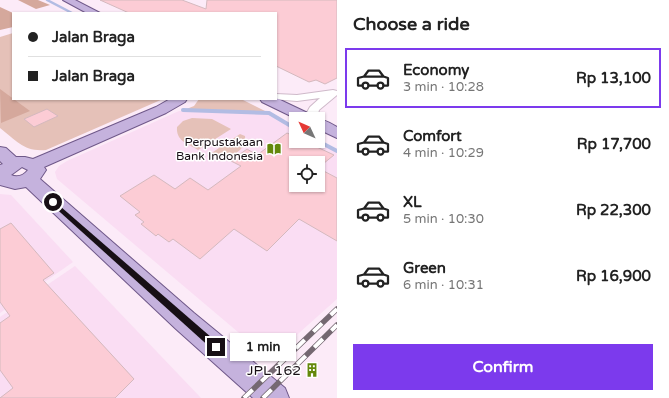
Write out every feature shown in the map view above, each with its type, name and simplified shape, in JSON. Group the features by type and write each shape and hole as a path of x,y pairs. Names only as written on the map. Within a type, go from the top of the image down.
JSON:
{"main road":[{"path":"68,0 93,12"},
{"path":"16,174 161,110 178,100"},
{"path":"269,100 295,112"},
{"path":"325,127 337,133"},
{"path":"0,152 16,174 275,398"}],"street":[{"path":"277,98 297,98 335,91"},
{"path":"313,112 314,109 335,91"}],"shaded area":[{"path":"18,0 38,0 50,5 36,9"},
{"path":"0,7 12,13 12,27 0,30"},
{"path":"12,33 12,100 161,100 46,150 26,147 21,145 0,128 0,37"},
{"path":"0,89 12,98 12,100 15,100 30,111 1,123"},
{"path":"198,100 243,100 267,112 184,110 194,106"},
{"path":"179,111 267,114 289,125 289,148 325,148 325,144 337,150 337,299 270,359 57,179 55,172 59,166 67,161"},
{"path":"192,118 212,119 231,129 198,150 180,139 177,132 177,127 183,121"},
{"path":"240,134 245,136 245,143 238,152 232,155 219,157 207,156"},
{"path":"0,194 11,195 73,262 0,313"},
{"path":"75,266 201,398 0,398 0,317"}],"building":[{"path":"100,0 182,0 206,9 207,0 337,0 337,78 325,84 316,80 309,82 277,66 277,12 127,12"},
{"path":"47,109 58,116 34,127 24,119"},
{"path":"287,133 289,134 289,148 319,148 334,155 325,162 325,156 289,156 289,192 325,192 325,172 337,178 337,241 299,219 267,251 234,229 200,259 173,239 169,242 158,234 156,236 141,224 144,222 135,215 140,212 120,196 154,175 175,189 190,178 208,190 241,166 231,161 247,149 257,155"},
{"path":"11,223 54,273 43,280 134,379 115,398 0,398 13,388 0,370 0,323 10,316 0,302 0,229"}],"waterway":[{"path":"47,0 70,12"},
{"path":"183,110 269,113 289,125"},
{"path":"325,145 337,151"}],"railway":[{"path":"244,398 337,309"},
{"path":"263,398 337,325"}],"place":[{"name":"Perpustakaan Bank Indonesia","path":"274,149"},
{"name":"JPL 162","path":"312,370"}],"route":[{"path":"53,202 216,347"}]}
